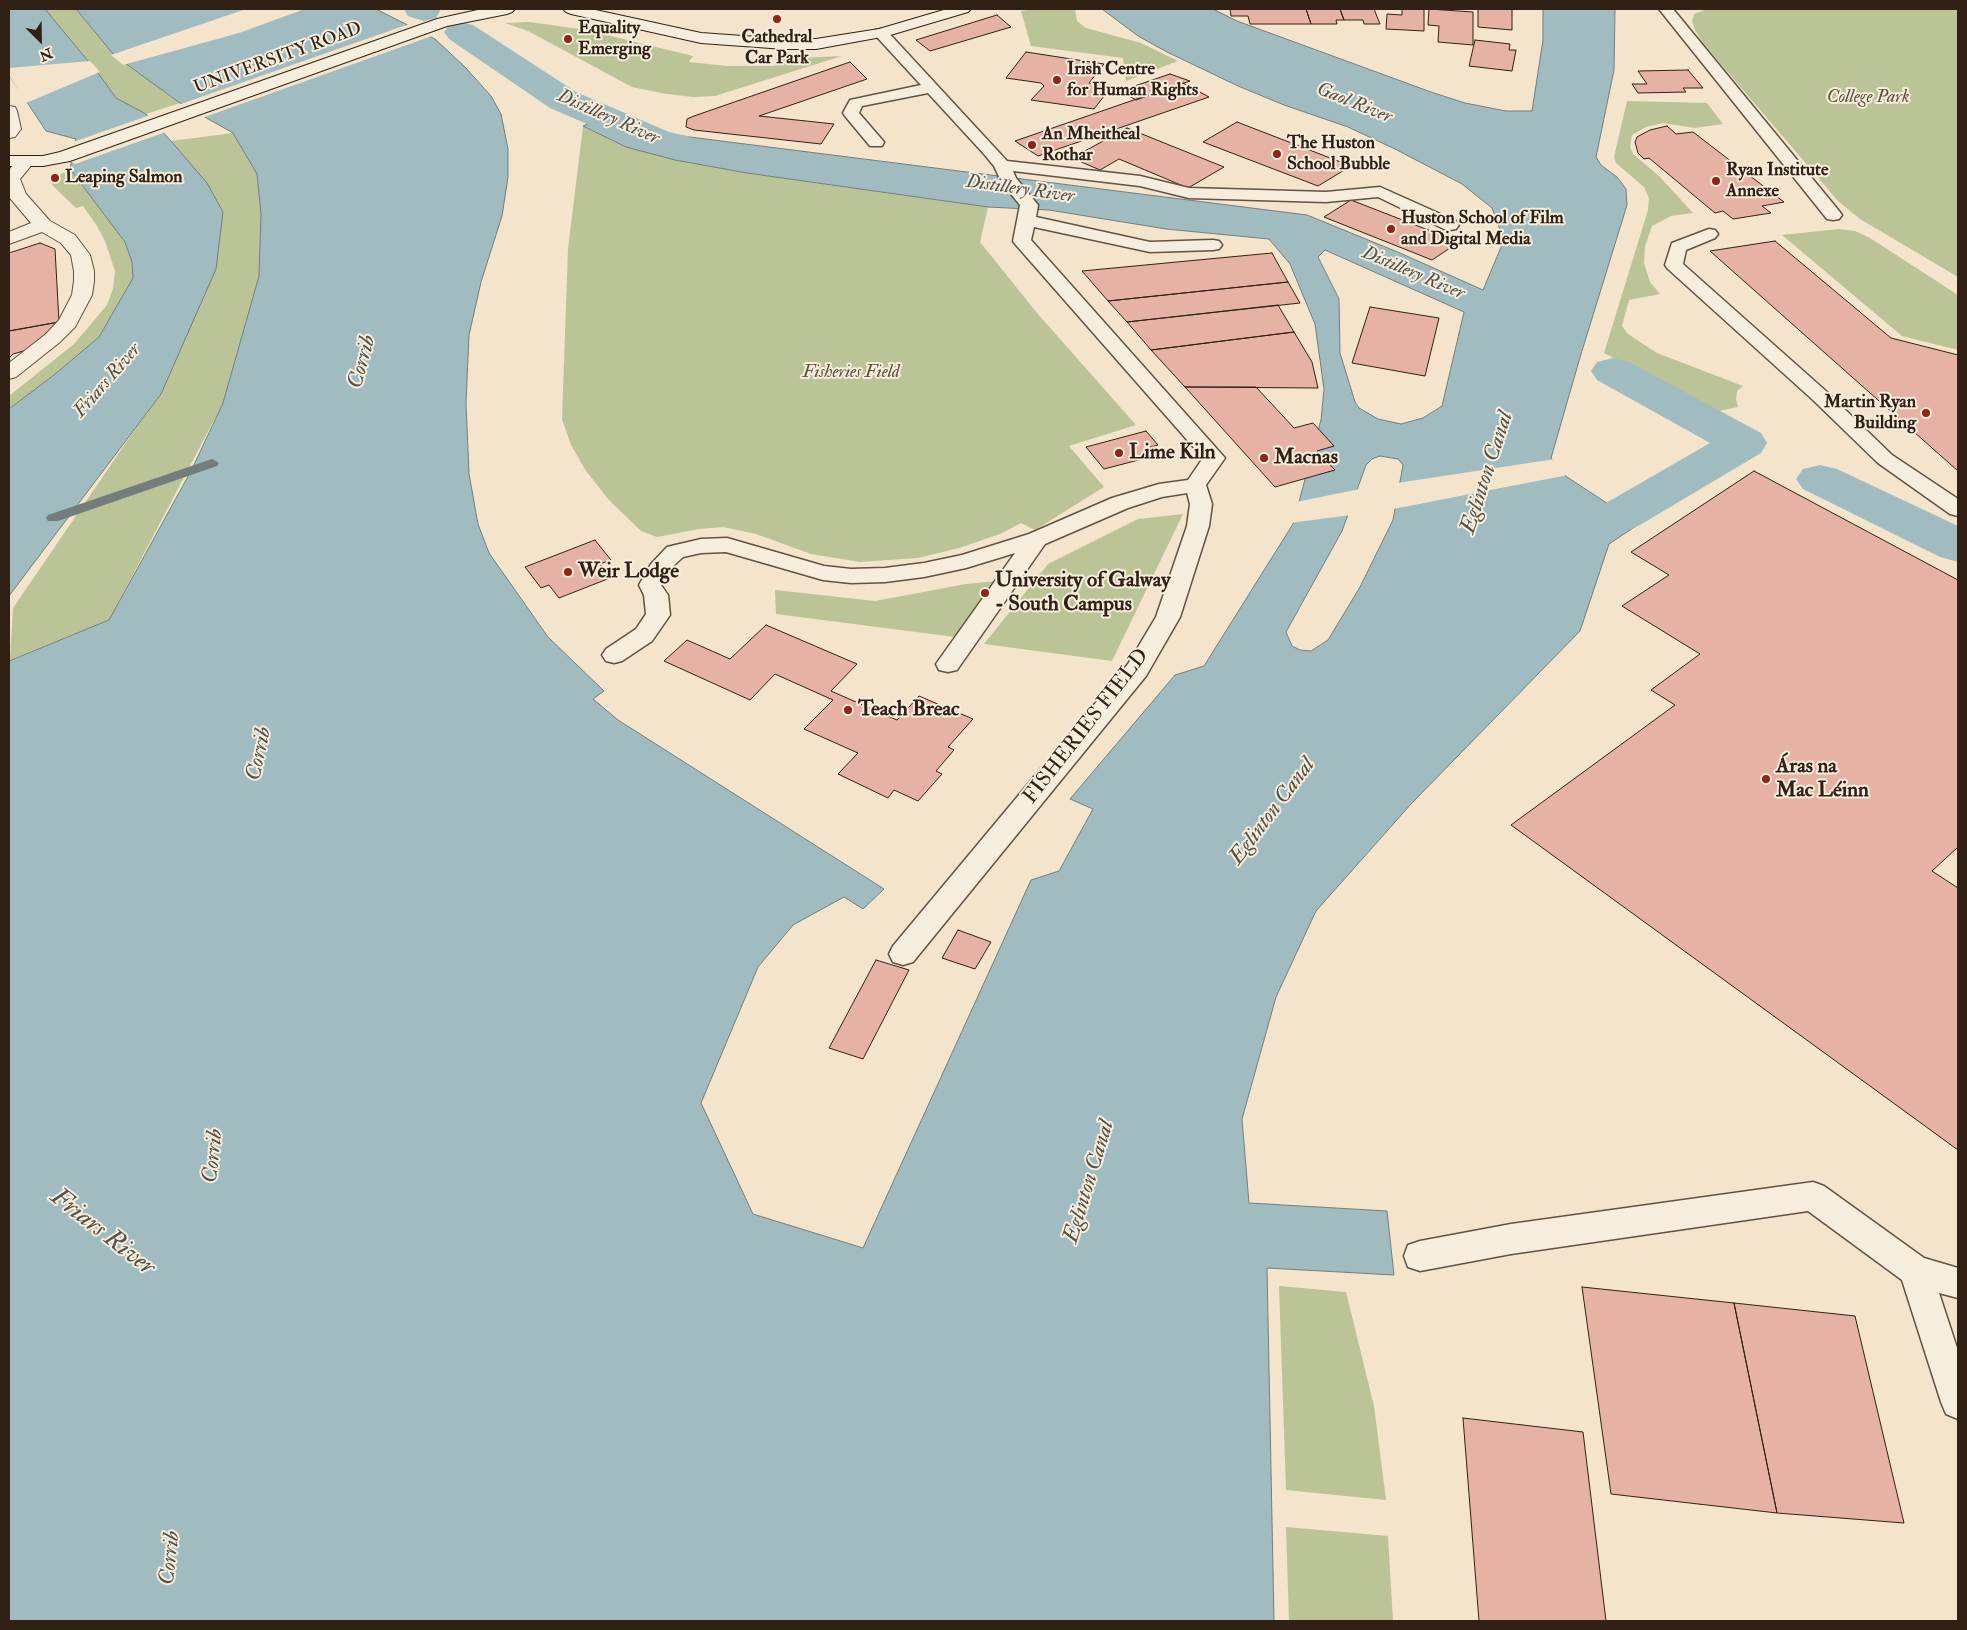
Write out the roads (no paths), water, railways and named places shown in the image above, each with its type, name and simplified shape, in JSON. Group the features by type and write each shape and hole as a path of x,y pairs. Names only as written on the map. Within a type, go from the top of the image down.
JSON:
{"main road":[{"name":"UNIVERSITY ROAD","path":"17,162 64,157 420,30 472,15 507,9"},
{"path":"571,9 701,38 745,43 816,44 880,33 964,9"},
{"path":"9,111 12,122 12,129 9,132"},
{"path":"9,373 53,338 68,323 82,295 84,271 80,255 68,239 43,225 17,196 11,179 17,162"},
{"path":"9,238 43,225"}],"lane":[{"path":"1666,9 1832,215"},
{"path":"614,655 644,635 658,615 656,595 650,584 662,564 675,552 702,546 727,545 823,573 851,576 885,575 924,570 966,561 1037,539 1120,503 1159,491 1195,485 1214,458 1022,241 1028,212 1005,172 932,87 880,33"},
{"path":"876,142 851,113 856,103 932,87"},
{"path":"1005,172 1140,180 1188,193 1326,197 1380,192 1450,225"},
{"path":"1028,212 1150,247 1213,245"},
{"path":"1709,234 1678,247 1674,265 1820,396 1885,459 1958,509"},
{"name":"FISHERIES FIELD","path":"903,954 1137,670 1168,617 1189,557 1202,504 1195,485"},
{"path":"948,664 1037,539"},
{"path":"1420,1256 1511,1239 1813,1196 1915,1271 1958,1283"},
{"path":"1915,1271 1958,1402"}],"water":[{"name":"Friars River","path":"9,9 45,9 98,73 116,98 146,114 171,141 207,183 223,212 216,269 161,394 9,596 9,409 54,375 99,337 133,278 132,262 125,242 70,169 76,139 46,131 9,75"},
{"path":"76,9 376,9 435,39 465,67 491,96 501,114 508,149 508,177 502,216 481,282 469,335 466,403 469,474 478,524 489,553 548,637 604,691 593,699 618,720 884,889 863,909 844,897 793,925 758,967 701,1103 753,1214 863,1248 1031,880 1059,871 1093,809 1070,799 1175,675 1204,666 1293,524 1321,420 1324,389 1315,324 1290,264 1269,239 1166,229 1049,210 988,207 747,173 675,160 626,147 583,126 618,111 666,134 1307,215 1400,253 1483,290 1504,240 1492,208 1462,184 1348,127 1284,105 1238,86 1167,52 1138,36 1102,9 1213,9 1237,21 1465,103 1506,111 1532,111 1543,40 1543,9 1615,9 1614,70 1596,157 1601,165 1617,177 1626,189 1627,205 1551,458 1567,477 1639,524 1609,544 1580,631 1411,804 1316,911 1276,997 1242,1119 1249,1203 1387,1211 1394,1275 1267,1268 1274,1621 9,1621 9,661 109,620 191,471 223,403 259,276 261,214 257,174 233,133 180,103 114,55","holes":["1325,250 1464,312 1442,406 1423,418 1401,424 1378,419 1359,408 1355,402 1340,353 1339,299 1318,257","1380,456 1398,459 1403,465 1393,520 1360,587 1328,640 1311,651 1300,650 1292,646 1286,632 1342,531 1366,465 1372,459"]}],"waterway":[{"name":"Distillery River","path":"420,9 424,11"},
{"name":"Distillery River","path":"461,32 563,100 660,142 678,145"},
{"name":"Distillery River","path":"1548,547 1623,514 1744,443 1613,371"},
{"path":"53,518 212,463"},
{"name":"Distillery River","path":"1820,479 1958,546"}],"place":[{"name":"Cathedral Car Park","path":"777,19"},
{"name":"Equality Emerging","path":"568,39"},
{"name":"Irish Centre for Human Rights","path":"1057,80"},
{"name":"An Mheitheal Rothar","path":"1032,145"},
{"name":"The Huston School Bubble","path":"1277,154"},
{"name":"Leaping Salmon","path":"55,178"},
{"name":"Ryan Institute Annexe","path":"1716,181"},
{"name":"Huston School of Film and Digital Media","path":"1391,229"},
{"name":"Martin Ryan Building","path":"1926,413"},
{"name":"Lime Kiln","path":"1119,453"},
{"name":"Macnas","path":"1264,458"},
{"name":"Weir Lodge","path":"568,572"},
{"name":"University of Galway - South Campus","path":"985,593"},
{"name":"Teach Breac","path":"848,710"},
{"name":"Áras na Mac Léinn","path":"1766,779"}],"park label":[{"name":"College Park","path":"1868,98"},
{"name":"Fisheries Field","path":"851,373"}],"water label":[{"name":"Gaol River","path":"1354,104"},
{"name":"Corrib","path":"363,362"},
{"name":"Eglinton Canal","path":"1488,473"},
{"name":"Corrib","path":"260,754"},
{"name":"Eglinton Canal","path":"1273,812"},
{"name":"Corrib","path":"214,1156"},
{"name":"Eglinton Canal","path":"1090,1182"},
{"name":"Corrib","path":"171,1558"}]}
